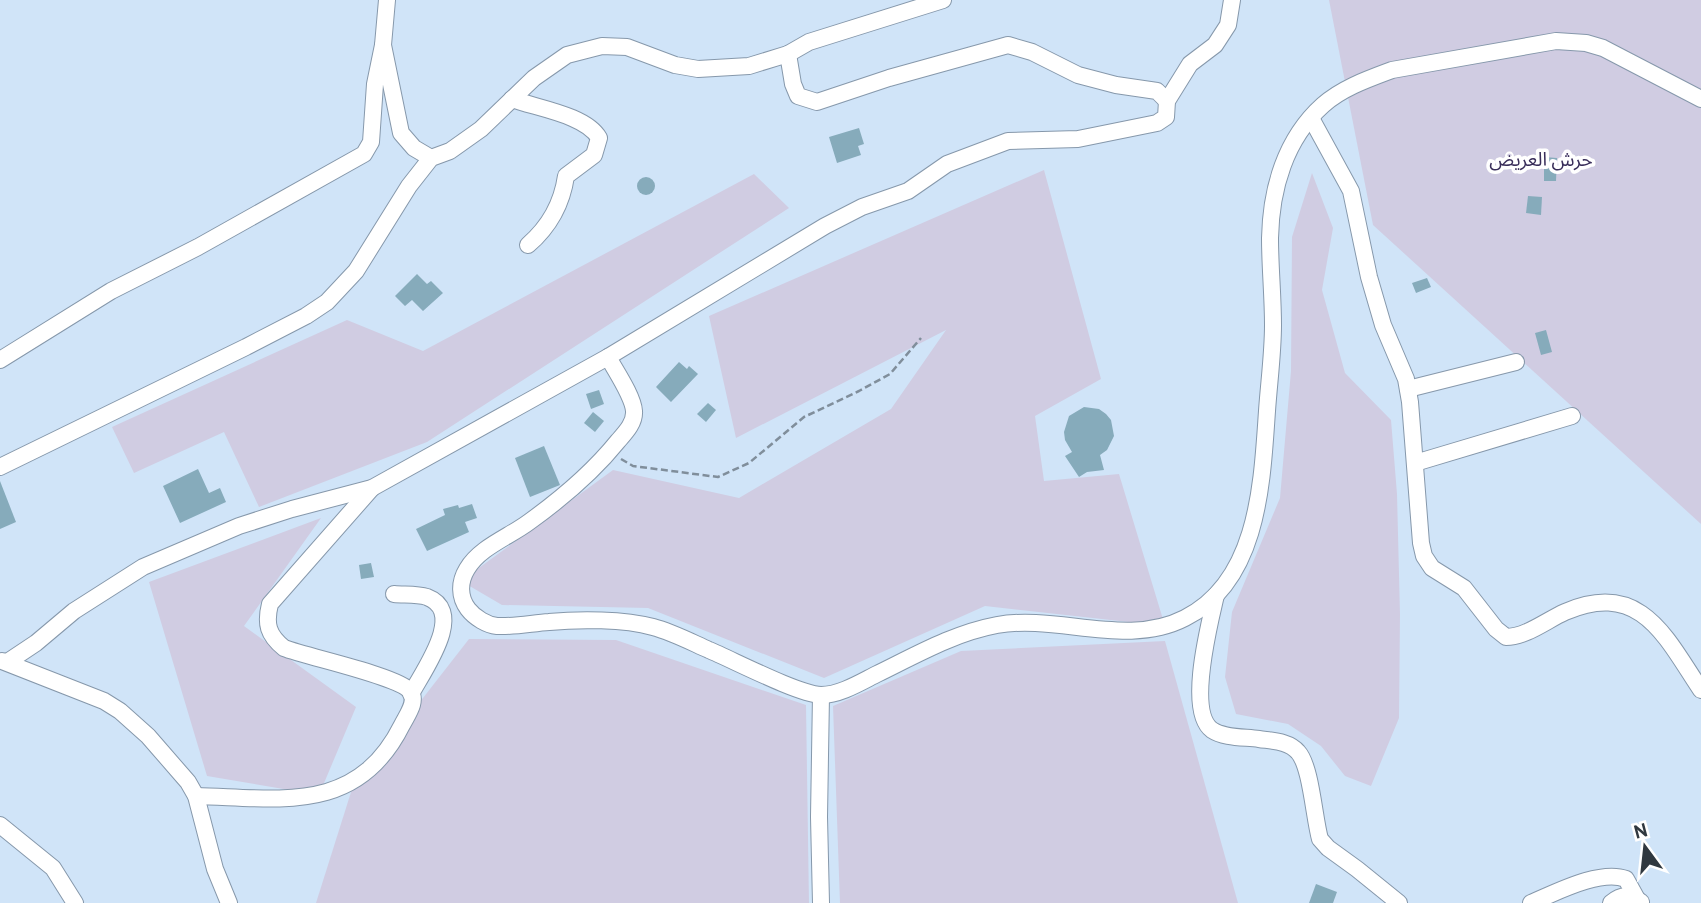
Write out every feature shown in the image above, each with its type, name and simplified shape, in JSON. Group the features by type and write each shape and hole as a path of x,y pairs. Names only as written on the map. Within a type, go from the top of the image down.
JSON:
{"street":[{"path":"0,360 111,291 198,247 364,154 371,142 375,84 383,45 387,0"},
{"path":"0,467 246,347 327,302 356,271 409,186 430,158 450,151 481,129 534,78 567,55 602,46 627,47 675,65 698,69 749,66 788,54 809,43 943,0"},
{"path":"5,661 36,643 74,611 134,572 239,526 372,488 608,357 825,226 862,207 908,191 956,160 1008,141 1078,138 1157,123 1168,113 1167,101 1189,65 1214,45 1228,25 1232,0"},
{"path":"608,357 634,411 628,428 609,453 557,500 477,557 467,568 461,581 461,594 469,610 480,620 494,626 561,621 652,626 804,691 821,695 844,690 967,632 1001,624 1129,631 1150,629 1181,621 1199,611 1216,595 1243,551 1258,502 1273,327 1270,236 1273,196 1280,170 1311,118 1325,103 1367,79 1392,70 1556,41 1586,43 1603,48 1701,99"},
{"path":"383,45 401,133 414,148 430,158"},
{"path":"788,54 793,85 798,96 817,102 889,78 1008,45 1032,52 1078,75 1116,85 1157,91 1167,101"},
{"path":"512,99 580,121 594,129 599,138 594,155 566,176 563,195 547,227 528,245"},
{"path":"1311,118 1351,191 1371,286 1383,325 1406,379 1424,556 1432,568 1464,588 1500,634 1513,637 1580,607 1605,604 1632,608 1652,620 1701,690"},
{"path":"1408,388 1516,362"},
{"path":"1415,463 1572,416"},
{"path":"196,796 298,798 319,795 355,781 372,769 398,734 412,707 413,698 401,684 284,648 268,629 270,604 372,488"},
{"path":"394,594 426,597 436,603 443,613 445,624 411,694"},
{"path":"1216,595 1205,648 1201,688 1202,715 1209,728 1220,734 1285,743 1297,749 1305,761 1320,839 1399,903"},
{"path":"5,661 95,697 120,711 148,736 188,782 196,796 215,869 229,903"},
{"path":"821,695 821,903"},
{"path":"0,825 54,868 75,903"},
{"path":"1531,903 1576,884 1613,877 1626,879 1640,901"},
{"path":"1611,903 1620,896 1629,895 1640,901"}],"path":[{"path":"609,453 633,466 718,477 749,463 804,417 890,374 920,338"}],"green space":[{"name":"حرش العريض","path":"1329,0 1701,0 1701,524 1373,225"},
{"path":"1044,170 1101,379 1035,416 1044,481 1119,474 1165,626 985,606 824,678 648,608 502,605 461,581 613,470 739,498 891,409 946,330 736,438 709,316"},
{"path":"1312,173 1333,228 1322,290 1345,373 1391,420 1397,494 1399,718 1371,786 1345,776 1321,746 1288,724 1236,714 1225,677 1232,612 1280,498 1291,371 1292,237"},
{"path":"754,174 789,208 427,442 259,507 224,432 134,473 112,427 347,320 423,351"},
{"path":"321,518 244,626 356,707 319,795 207,776 149,582"},
{"path":"469,639 616,640 806,705 809,903 316,903 352,789"},
{"path":"1165,641 1238,903 840,903 833,706 961,651"}],"building":[{"path":"859,128 864,144 858,146 861,155 837,163 829,137"},
{"path":"1544,157 1557,158 1556,181 1544,181"},
{"path":"642,177 650,177 655,186 653,193 642,195 637,190 637,182"},
{"path":"1528,196 1542,197 1541,215 1526,213"},
{"path":"417,274 427,284 431,281 443,293 423,311 412,300 405,306 395,296"},
{"path":"1427,278 1431,287 1416,293 1412,283"},
{"path":"1546,330 1552,352 1541,355 1535,333"},
{"path":"679,362 698,374 671,402 656,387"},
{"path":"599,390 604,404 591,409 586,394"},
{"path":"708,403 716,410 706,422 697,414"},
{"path":"1084,407 1099,409 1106,414 1111,420 1114,436 1107,450 1100,455 1104,470 1087,472 1079,477 1065,456 1072,452 1064,432 1069,416"},
{"path":"593,412 604,421 595,432 584,423"},
{"path":"544,446 560,485 530,497 515,458"},
{"path":"198,469 209,493 220,488 226,502 180,523 163,486"},
{"path":"0,481 16,522 0,529"},
{"path":"472,504 477,518 465,522 469,532 427,551 416,529 445,515 443,509"},
{"path":"371,563 374,577 361,579 359,565"},
{"path":"1316,884 1337,892 1333,903 1309,903"}]}
